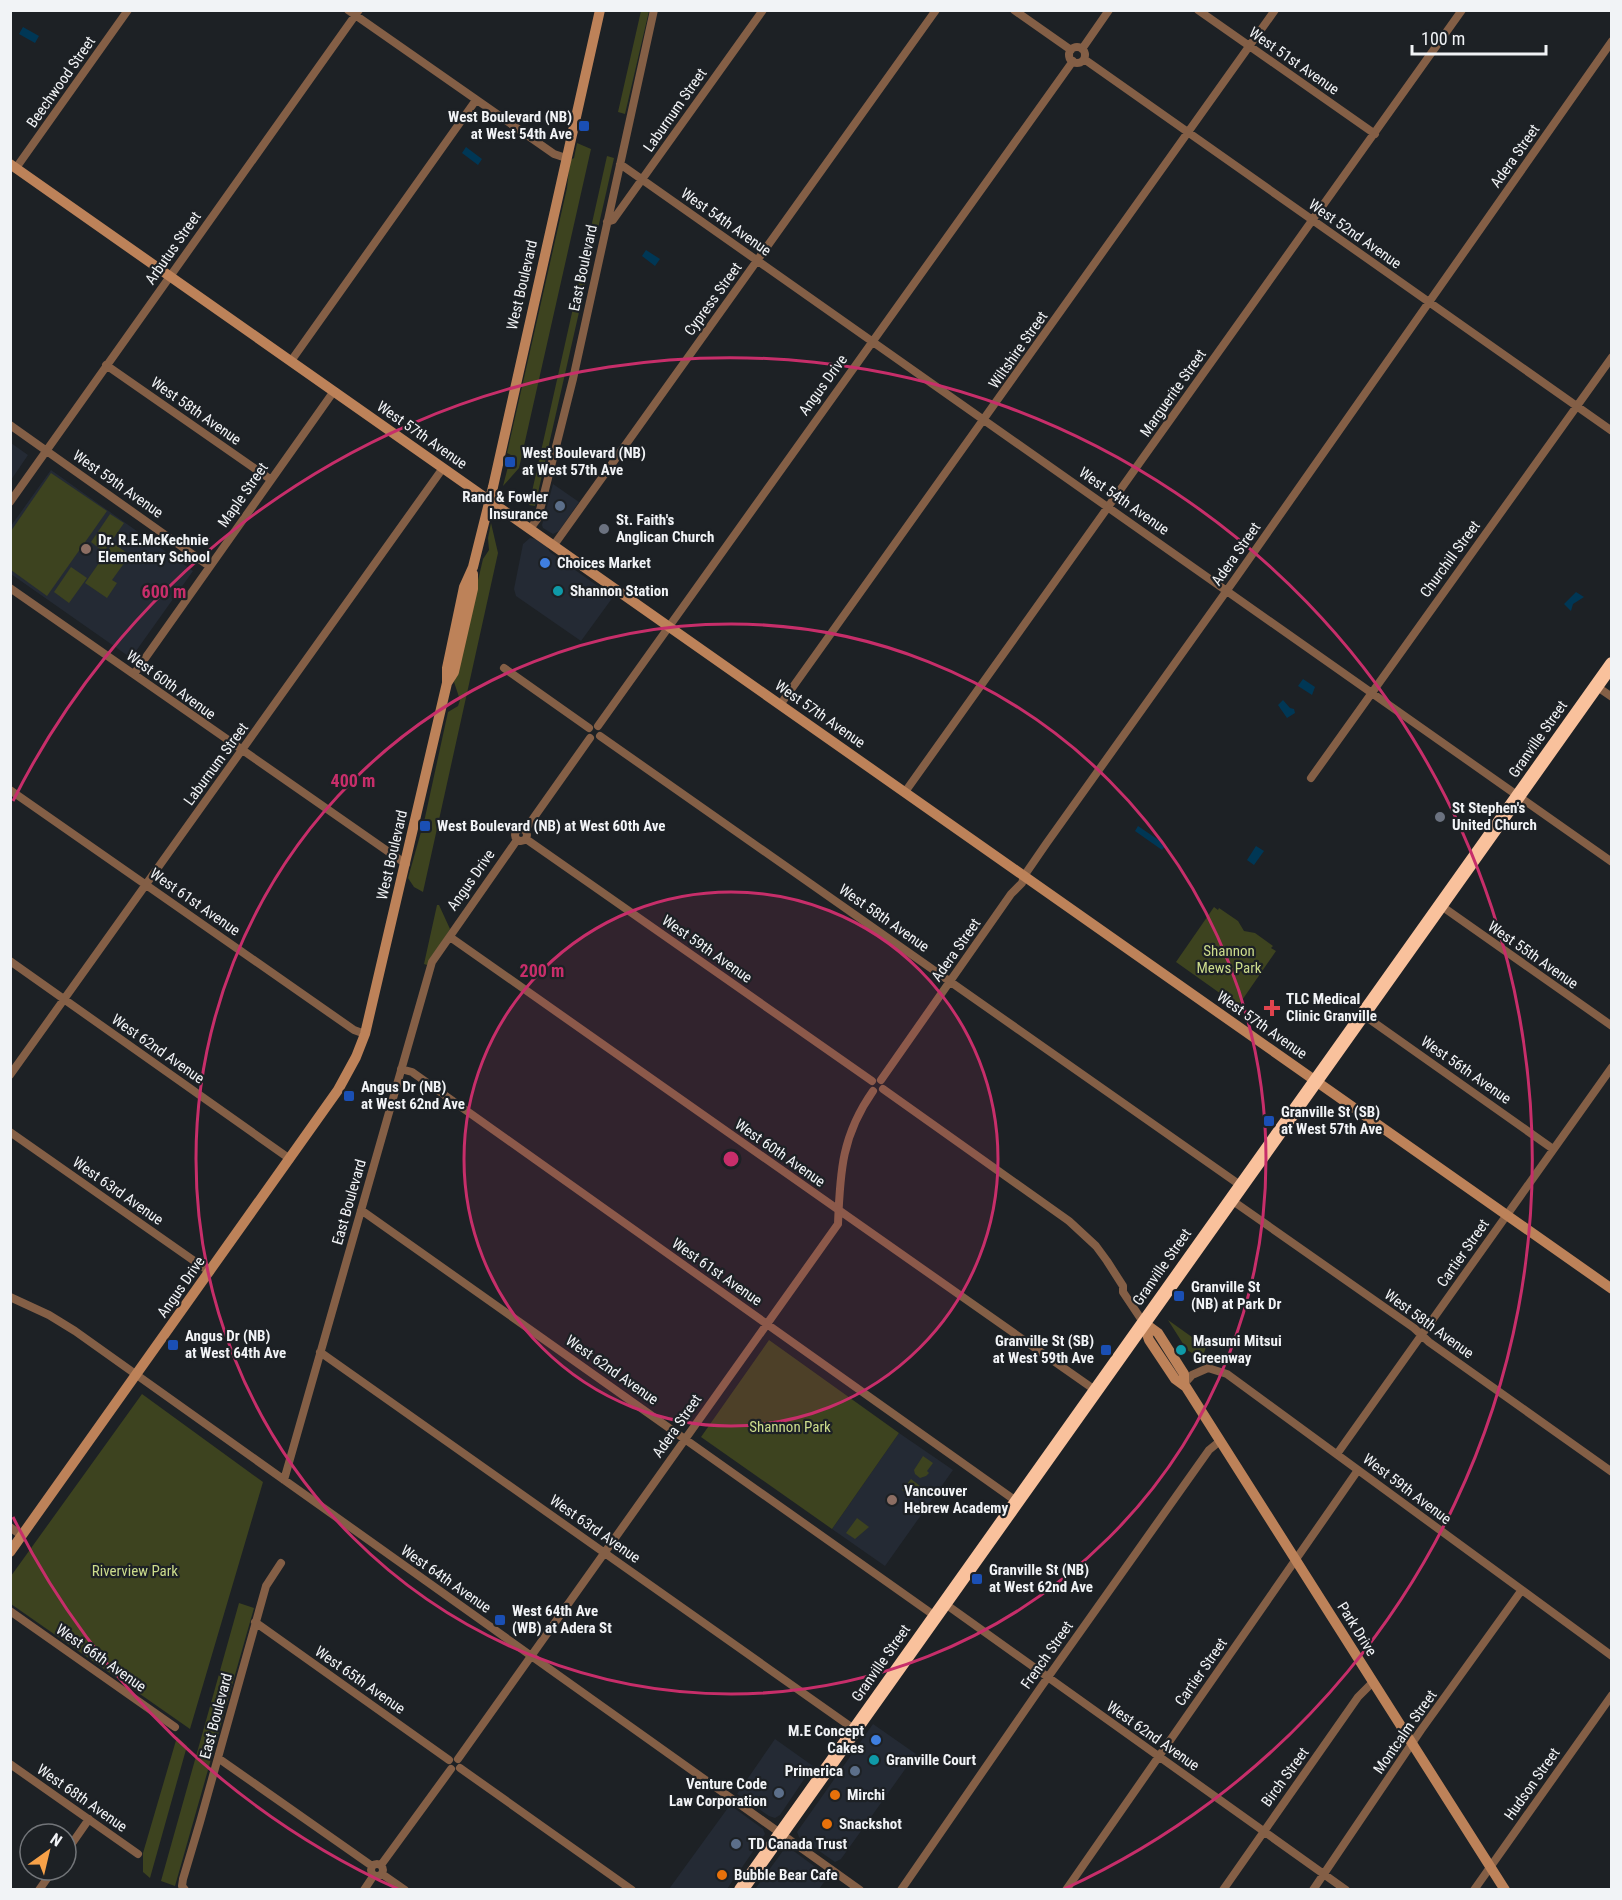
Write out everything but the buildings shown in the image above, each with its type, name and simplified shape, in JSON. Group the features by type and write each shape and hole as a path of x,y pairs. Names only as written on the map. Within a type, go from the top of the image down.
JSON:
{"highway":[{"name":"Granville Street","path":"741,1890 1611,664"}],"street":[{"name":"Beechwood Street","path":"13,166 128,10"},
{"path":"348,10 357,13 554,154 566,158"},
{"name":"West Boulevard","path":"365,1034 447,683 447,668 464,587 473,567 489,501 600,10"},
{"name":"East Boulevard","path":"530,529 539,513 567,402 654,10"},
{"name":"Laburnum Street","path":"607,222 613,220 763,10"},
{"name":"Cypress Street","path":"554,546 936,10"},
{"path":"1014,10 1071,50"},
{"path":"1082,49 1109,10"},
{"name":"West 51st Avenue","path":"1198,10 1375,134"},
{"name":"Wiltshire Street","path":"780,705 1275,10"},
{"name":"Marguerite Street","path":"905,792 1462,10"},
{"name":"Arbutus Street","path":"10,502 357,13"},
{"name":"Adera Street","path":"881,1080 1227,591 1611,41"},
{"path":"1076,47 1082,49 1085,53 1084,59 1079,62 1073,61 1070,56 1071,50 1076,47"},
{"name":"West 52nd Avenue","path":"1084,59 1611,430"},
{"name":"Angus Drive","path":"598,726 1073,61"},
{"path":"291,361 476,100"},
{"name":"West 54th Avenue","path":"620,164 1611,862"},
{"name":"West 57th Avenue","path":"13,166 1611,1290"},
{"name":"Churchill Street","path":"1311,778 1611,357"},
{"name":"West 58th Avenue","path":"106,365 270,479"},
{"name":"Maple Street","path":"134,674 334,391"},
{"name":"West 59th Avenue","path":"10,425 209,566"},
{"name":"Laburnum Street","path":"10,1075 443,468"},
{"name":"West 60th Avenue","path":"10,588 406,864"},
{"path":"504,668 589,728"},
{"path":"1596,686 1611,697"},
{"path":"593,725 598,726 601,731 600,736 596,739 590,738 587,733 589,728 593,725"},
{"name":"West 58th Avenue","path":"600,736 1240,1185"},
{"path":"522,840 528,835 525,830 590,738"},
{"name":"West 61st Avenue","path":"10,790 354,1030 365,1034"},
{"name":"Angus Drive","path":"450,937 522,840"},
{"name":"West 59th Avenue","path":"522,840 872,1082"},
{"name":"West 55th Avenue","path":"1440,905 1611,1026"},
{"name":"East Boulevard","path":"284,1480 432,962 450,937"},
{"name":"West 60th Avenue","path":"450,937 1095,1390"},
{"name":"West 62nd Avenue","path":"10,961 290,1159"},
{"name":"West 56th Avenue","path":"1362,1014 1553,1149"},
{"name":"Angus Drive","path":"10,1552 290,1159 348,1074 365,1034"},
{"name":"Cartier Street","path":"1337,1454 1611,1067"},
{"name":"West 61st Avenue","path":"401,1069 412,1072 1016,1501"},
{"path":"875,1079 881,1080 884,1083 883,1089 879,1092 873,1091 872,1082 875,1079"},
{"path":"883,1089 1069,1221 1096,1246 1107,1261 1123,1286 1123,1292 1143,1322"},
{"name":"Adera Street","path":"364,1890 456,1765 838,1224 841,1176 847,1141 856,1119 873,1091"},
{"name":"West 63rd Avenue","path":"10,1132 210,1272"},
{"name":"West 58th Avenue","path":"1230,1199 1611,1472"},
{"name":"West 62nd Avenue","path":"361,1210 935,1616"},
{"name":"West 64th Avenue","path":"10,1297 57,1321 137,1375 531,1656 536,1657 860,1890"},
{"name":"Park Drive","path":"1143,1322 1158,1333 1184,1374 1184,1384 1505,1890"},
{"name":"West 63rd Avenue","path":"320,1352 854,1729"},
{"name":"West 59th Avenue","path":"1184,1384 1200,1370 1208,1368 1221,1370 1611,1656"},
{"name":"French Street","path":"901,1890 1047,1678 1209,1450 1220,1441"},
{"name":"Cartier Street","path":"1066,1890 1358,1470"},
{"path":"10,1527 22,1536"},
{"name":"East Boulevard","path":"185,1890 182,1886 183,1879 255,1622 266,1586 281,1563"},
{"name":"Montcalm Street","path":"1313,1890 1412,1744 1521,1591"},
{"name":"West 62nd Avenue","path":"944,1603 1346,1890"},
{"name":"West 66th Avenue","path":"10,1611 175,1727"},
{"name":"West 65th Avenue","path":"255,1622 449,1760 453,1758 456,1765"},
{"path":"525,1665 540,1662"},
{"name":"Birch Street","path":"1223,1890 1358,1697 1372,1682"},
{"name":"Hudson Street","path":"1474,1890 1611,1695"},
{"path":"218,1758 372,1866 376,1864 379,1871 405,1890"},
{"name":"West 68th Avenue","path":"10,1764 138,1854"},
{"path":"456,1765 632,1890"},
{"path":"78,1835 89,1819"}],"shaded area":[{"path":"11,443 28,455 11,480"},
{"name":"Dr. R.E.McKechnie Elementary School","path":"51,470 193,571 131,658 11,574 11,526"},
{"path":"553,484 579,502 559,531 553,534 542,525"},
{"path":"530,538 537,539 550,552 613,597 581,641 516,596 514,589 523,544"},
{"name":"Vancouver Hebrew Academy","path":"899,1433 953,1470 885,1566 832,1529"},
{"path":"873,1724 916,1754 841,1859 835,1862 799,1837 797,1832"},
{"path":"775,1739 813,1766 780,1815 775,1818 737,1794"},
{"path":"730,1805 763,1829 765,1834 727,1889 669,1889"},
{"path":"785,1848 791,1849 826,1875 819,1889 755,1889"}],"green space":[{"path":"641,11 649,11 625,114 618,112"},
{"path":"577,143 591,149 519,468 503,486 511,455 507,453 567,188 570,160 574,158"},
{"path":"607,156 614,158 535,506 529,505"},
{"path":"51,473 107,511 47,596 11,570 11,531"},
{"path":"110,514 124,523 104,552 91,542"},
{"path":"491,523 498,553 423,892 414,887 408,878 421,832 426,833 428,823 424,822 448,712 458,706 460,700 454,682 483,559 489,550 488,538"},
{"path":"113,543 130,555 112,580 117,583 107,598 85,583"},
{"path":"71,567 87,578 69,603 54,592"},
{"path":"437,905 450,929 427,965 424,964"},
{"name":"Shannon Mews Park","path":"1214,907 1238,921 1244,931 1255,933 1273,946 1271,948 1276,951 1238,1006 1176,962"},
{"path":"1168,1320 1206,1347 1202,1359 1187,1350"},
{"name":"Shannon Park","path":"769,1340 899,1433 832,1529 701,1437"},
{"name":"Riverview Park","path":"142,1394 263,1482 190,1729 11,1604 11,1576"},
{"path":"923,1456 933,1463 927,1471 929,1473 920,1478 914,1470"},
{"path":"911,1479 920,1486 917,1495 908,1494 902,1490"},
{"path":"857,1518 869,1527 855,1539 846,1533"},
{"path":"239,1603 254,1608 175,1886 161,1881"},
{"path":"177,1737 187,1746 150,1878 143,1872 143,1853"}],"water":[{"path":"23,27 39,36 35,43 19,34"},
{"path":"466,147 482,159 478,165 462,153"},
{"path":"646,250 660,259 655,266 642,256"},
{"path":"1576,592 1584,597 1573,604 1571,611 1564,604"},
{"path":"1303,679 1315,687 1312,695 1298,686"},
{"path":"1283,700 1294,709 1295,713 1287,718 1278,705"},
{"path":"1138,826 1166,845 1162,850 1135,831"},
{"path":"1256,846 1264,851 1254,865 1247,860"}],"place":[{"name":"West Boulevard (NB) at West 54th Ave","path":"584,126"},
{"name":"West Boulevard (NB) at West 57th Ave","path":"510,462"},
{"name":"Rand & Fowler Insurance","path":"560,506"},
{"name":"St. Faith's Anglican Church","path":"604,529"},
{"name":"Dr. R.E.McKechnie Elementary School","path":"86,549"},
{"name":"Choices Market","path":"545,563"},
{"name":"Shannon Station","path":"558,591"},
{"name":"St Stephen's United Church","path":"1440,817"},
{"name":"West Boulevard (NB) at West 60th Ave","path":"425,826"},
{"name":"TLC Medical Clinic Granville","path":"1272,1008"},
{"name":"Angus Dr (NB) at West 62nd Ave","path":"349,1096"},
{"name":"Granville St (SB) at West 57th Ave","path":"1269,1121"},
{"name":"Granville St (NB) at Park Dr","path":"1179,1296"},
{"name":"Angus Dr (NB) at West 64th Ave","path":"173,1345"},
{"name":"Granville St (SB) at West 59th Ave","path":"1106,1350"},
{"name":"Masumi Mitsui Greenway","path":"1181,1350"},
{"name":"Vancouver Hebrew Academy","path":"892,1500"},
{"name":"Granville St (NB) at West 62nd Ave","path":"977,1579"},
{"name":"West 64th Ave (WB) at Adera St","path":"500,1620"},
{"name":"M.E Concept Cakes","path":"876,1740"},
{"name":"Granville Court","path":"874,1760"},
{"name":"Primerica","path":"855,1771"},
{"name":"Venture Code Law Corporation","path":"779,1793"},
{"name":"Mirchi","path":"835,1795"},
{"name":"Snackshot","path":"827,1824"},
{"name":"TD Canada Trust","path":"736,1844"},
{"name":"Bubble Bear Cafe","path":"722,1875"}]}
